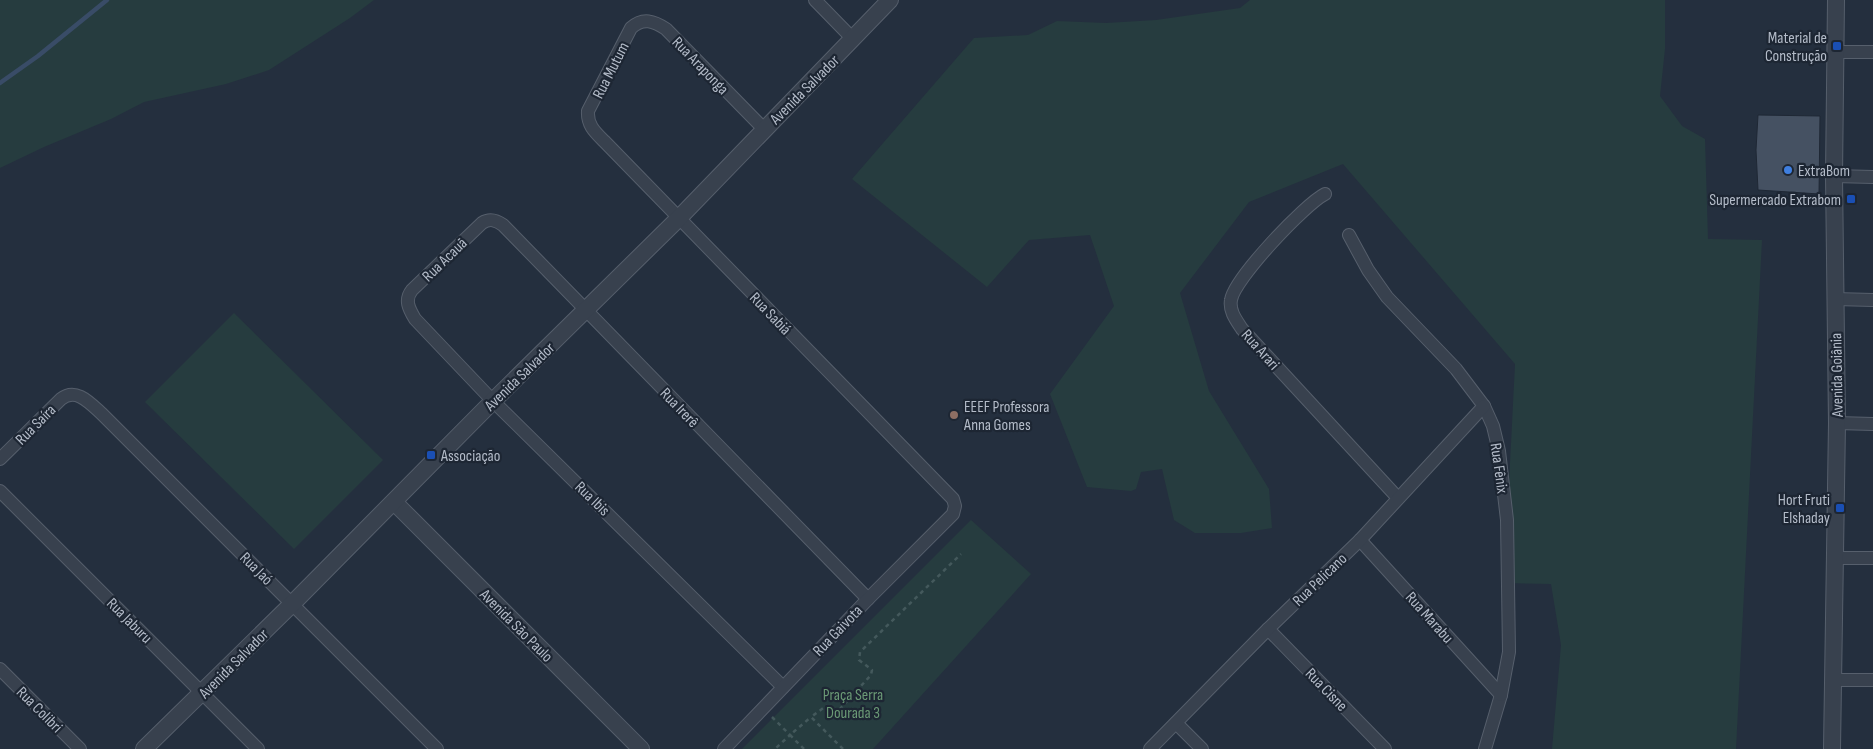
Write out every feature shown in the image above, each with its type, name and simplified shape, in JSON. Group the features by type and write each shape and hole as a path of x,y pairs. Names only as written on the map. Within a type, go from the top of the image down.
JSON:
{"street":[{"path":"815,0 853,39"},
{"name":"Avenida Salvador","path":"144,749 394,502 493,400 679,218 890,0"},
{"name":"Avenida Goiânia","path":"1832,749 1837,424 1834,176 1836,0"},
{"name":"Rua Araponga","path":"631,28 642,22 649,21 666,29 764,129"},
{"name":"Rua Mutum","path":"588,111 631,28"},
{"path":"1834,52 1873,52"},
{"name":"Rua Sabiá","path":"588,111 592,129 952,499 955,506 952,514"},
{"path":"1834,176 1873,177"},
{"name":"Rua Arari","path":"1325,194 1291,222 1234,289 1231,308 1242,328 1398,498"},
{"name":"Rua Irerê","path":"490,220 499,223 515,236 868,599"},
{"name":"Rua Acauã","path":"408,306 409,294 412,290 482,223 490,220"},
{"name":"Rua Fênix","path":"1349,235 1368,270 1387,297 1456,369 1484,406 1493,426 1499,451 1507,520 1509,652 1501,695 1485,749"},
{"path":"1835,299 1873,300"},
{"name":"Rua Ibis","path":"408,306 415,319 493,400 783,687"},
{"name":"Rua Saíra","path":"0,459 54,404 66,395 72,394"},
{"name":"Rua Jaó","path":"72,394 82,398 102,414 437,749"},
{"name":"Rua Pelicano","path":"1150,749 1268,629 1360,540 1484,406"},
{"path":"1837,424 1873,424"},
{"name":"Rua Jaburu","path":"0,491 258,749"},
{"name":"Avenida São Paulo","path":"394,502 641,749"},
{"name":"Rua Gaivota","path":"724,749 952,514"},
{"name":"Rua Marabu","path":"1360,540 1501,695"},
{"path":"1835,558 1873,558"},
{"name":"Rua Cisne","path":"1268,629 1385,749"},
{"name":"Rua Colibri","path":"0,669 80,749"},
{"path":"1832,680 1873,680"},
{"path":"1176,723 1202,749"}],"path":[{"path":"775,749 826,706 838,710 871,675 872,670 859,660 860,652 960,554"},
{"path":"763,708 804,749"},
{"path":"811,717 843,749"}],"green space":[{"path":"0,0 374,0 350,18 269,70 226,84 144,102 111,119 0,168"},
{"path":"1250,0 1665,0 1665,49 1660,96 1682,126 1705,139 1708,239 1762,240 1736,749 1552,749 1561,645 1551,584 1504,583 1515,364 1343,164 1249,202 1180,293 1209,391 1269,489 1272,528 1241,533 1195,533 1174,520 1162,469 1141,472 1136,489 1131,491 1087,487 1050,394 1114,306 1090,235 1029,240 987,287 852,179 974,38 1028,35 1057,21 1106,23 1156,20 1240,8"},
{"path":"234,313 383,460 294,549 145,402"},
{"name":"Praça Serra Dourada 3","path":"971,520 1031,574 873,749 742,749"}],"building":[{"name":"ExtraBom","path":"1758,115 1820,116 1819,194 1758,190 1756,150"}],"waterway":[{"path":"0,83 38,56 107,0"}],"place":[{"name":"Material de Construção","path":"1837,46"},
{"name":"ExtraBom","path":"1788,170"},
{"name":"Supermercado Extrabom","path":"1851,199"},
{"name":"EEEF Professora Anna Gomes","path":"954,415"},
{"name":"Associação","path":"431,455"},
{"name":"Hort Fruti Elshaday","path":"1840,508"}]}
